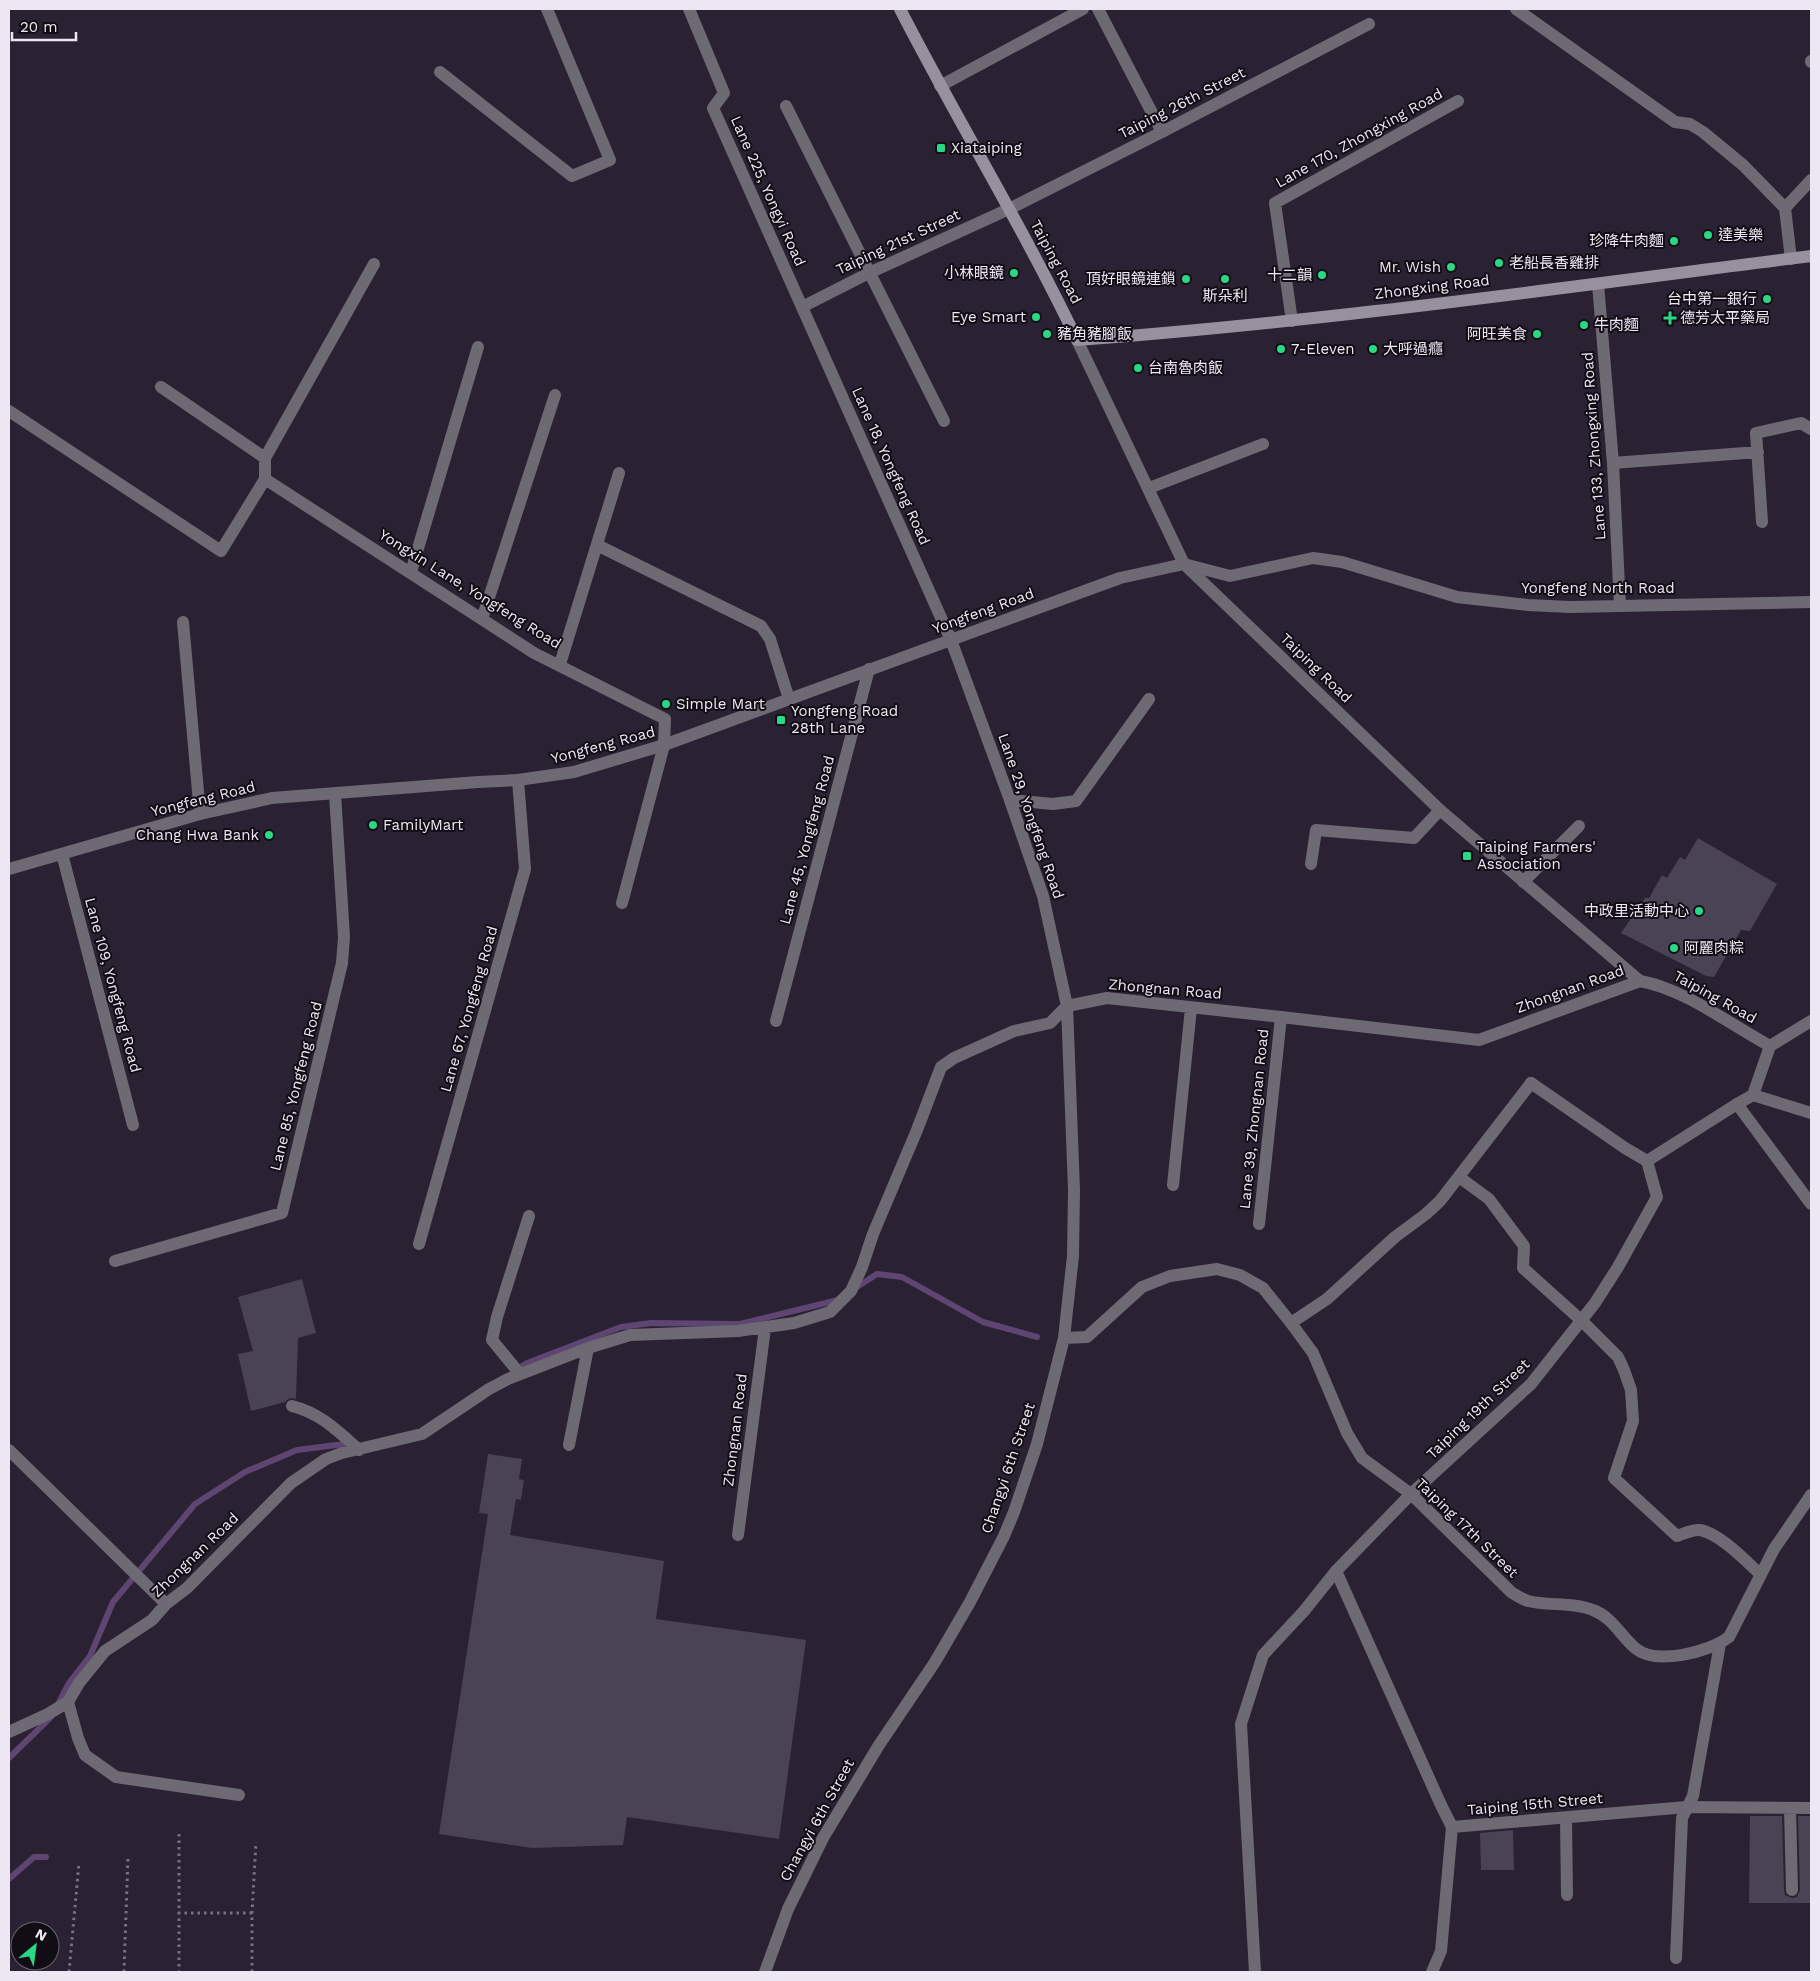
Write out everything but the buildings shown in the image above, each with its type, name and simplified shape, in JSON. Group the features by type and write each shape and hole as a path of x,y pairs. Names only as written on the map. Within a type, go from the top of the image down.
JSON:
{"main road":[{"name":"Taiping Road","path":"900,9 940,86 1047,276 1077,340"},
{"name":"Zhongxing Road","path":"1077,340 1292,321 1811,256"}],"street":[{"path":"440,72 572,176 610,160 547,9"},
{"name":"Lane 225, Yongyi Road","path":"689,9 724,93 713,108 802,307"},
{"path":"940,86 1083,9"},
{"path":"1098,9 1162,132"},
{"path":"1516,9 1675,122 1690,124 1703,132 1743,165 1785,208 1791,259"},
{"name":"Taiping 26th Street","path":"1009,209 1369,24"},
{"name":"Lane 170, Zhongxing Road","path":"1292,321 1276,203 1458,101"},
{"path":"786,106 944,421"},
{"path":"1785,208 1811,180"},
{"name":"Taiping 21st Street","path":"802,307 869,272 1009,209"},
{"path":"9,411 221,551 266,479 265,458 374,264"},
{"name":"Lane 133, Zhongxing Road","path":"1598,284 1613,463 1620,606"},
{"name":"Lane 18, Yongfeng Road","path":"802,307 951,640"},
{"name":"Taiping Road","path":"1077,340 1184,564 1440,810 1640,981 1660,984 1770,1046"},
{"path":"410,572 478,347"},
{"path":"161,387 265,458"},
{"path":"482,619 555,395"},
{"path":"1762,522 1756,433 1801,423 1811,429"},
{"path":"1149,488 1263,444"},
{"path":"1613,463 1758,452"},
{"path":"560,664 619,473"},
{"name":"Yongxin Lane, Yongfeng Road","path":"266,479 534,653 560,664 665,719 664,745"},
{"path":"597,545 761,626 770,639 789,699"},
{"name":"Yongfeng North Road","path":"1184,564 1230,576 1313,558 1342,562 1457,597 1528,605 1570,607 1811,602"},
{"name":"Yongfeng Road","path":"9,869 200,814 272,798 518,780 574,772 664,745 1120,578 1184,564"},
{"path":"183,622 200,814"},
{"name":"Lane 29, Yongfeng Road","path":"951,640 1043,896 1067,1006"},
{"name":"Lane 45, Yongfeng Road","path":"776,1021 869,669"},
{"path":"1010,800 1053,804 1076,801 1149,699"},
{"path":"622,903 664,745"},
{"name":"Lane 67, Yongfeng Road","path":"419,1244 525,869 518,780"},
{"name":"Lane 85, Yongfeng Road","path":"115,1261 282,1213 342,963 344,937 335,794"},
{"path":"1311,864 1316,830 1414,838 1440,810"},
{"path":"1523,882 1579,826"},
{"name":"Lane 109, Yongfeng Road","path":"62,854 133,1125"},
{"name":"Zhongnan Road","path":"9,1732 48,1714 68,1702 79,1683 105,1652 152,1620 166,1604 187,1588 291,1482 326,1459 422,1434 489,1389 520,1374 588,1348 630,1335 706,1334 765,1328 794,1323 830,1312 851,1291 941,1067 954,1058 1014,1031 1050,1023 1067,1006 1107,998 1479,1040 1640,981"},
{"name":"Changyi 6th Street","path":"765,1972 788,1909 823,1838 878,1745 935,1662 970,1602 1004,1536 1037,1444 1064,1338 1073,1256 1074,1190 1067,1006"},
{"path":"1173,1185 1192,1008"},
{"name":"Lane 39, Zhongnan Road","path":"1259,1224 1281,1017"},
{"path":"1291,1323 1327,1299 1395,1237 1440,1202 1531,1082 1625,1148 1647,1161 1753,1095 1770,1046 1811,1021"},
{"path":"1753,1095 1811,1113"},
{"path":"1737,1104 1811,1204"},
{"name":"Taiping 19th Street","path":"1255,1972 1241,1724 1263,1655 1304,1611 1336,1571 1411,1494 1531,1384 1582,1321 1618,1268 1657,1197 1647,1161"},
{"path":"1459,1178 1489,1199 1524,1246 1523,1268 1582,1321 1618,1357 1631,1390 1633,1421 1614,1478 1677,1536 1699,1530 1720,1540 1738,1553 1760,1574"},
{"path":"520,1374 492,1340 497,1317 529,1216"},
{"name":"Taiping 17th Street","path":"1064,1338 1087,1337 1142,1287 1170,1276 1217,1269 1240,1275 1263,1288 1313,1353 1347,1433 1362,1458 1411,1494 1511,1592 1526,1600 1590,1609 1603,1615 1618,1628 1635,1648 1647,1655 1660,1657 1690,1653 1720,1644"},
{"name":"Zhongnan Road","path":"738,1536 765,1328"},
{"path":"569,1445 588,1348"},
{"path":"292,1406 322,1418 359,1450"},
{"path":"9,1450 166,1604"},
{"path":"1676,1958 1682,1818 1693,1796 1720,1644 1729,1637 1737,1624 1774,1549 1811,1495"},
{"name":"Taiping 15th Street","path":"1336,1571 1452,1827 1566,1819 1687,1807 1811,1808"},
{"path":"68,1702 85,1755 116,1777 239,1795"},
{"path":"1790,1808 1792,1890"},
{"path":"1566,1819 1567,1895"},
{"path":"1432,1972 1441,1951 1452,1827"}],"path":[{"path":"178,1834 179,1972"},
{"path":"252,1972 252,1913 256,1842"},
{"path":"124,1972 128,1856"},
{"path":"69,1972 79,1863"},
{"path":"178,1913 252,1913"}],"waterway":[{"path":"854,1289 877,1274 902,1277 983,1322 1037,1337"},
{"path":"515,1370 527,1363 621,1327 651,1323 740,1324 838,1300"},
{"path":"57,1706 69,1683 90,1656 113,1602 195,1504 245,1472 297,1450 352,1443"},
{"path":"9,1758 51,1717"},
{"path":"9,1879 34,1857 46,1857"}],"place":[{"name":"Xiataiping","path":"941,148"},
{"name":"達美樂","path":"1708,235"},
{"name":"珍降牛肉麵","path":"1674,241"},
{"name":"老船長香雞排","path":"1499,263"},
{"name":"Mr. Wish","path":"1451,267"},
{"name":"小林眼鏡","path":"1014,273"},
{"name":"十二韻","path":"1322,275"},
{"name":"頂好眼鏡連鎖","path":"1186,279"},
{"name":"斯朵利","path":"1225,279"},
{"name":"台中第一銀行","path":"1767,299"},
{"name":"Eye Smart","path":"1036,317"},
{"name":"德芳太平藥局","path":"1670,318"},
{"name":"牛肉麵","path":"1584,325"},
{"name":"豬角豬腳飯","path":"1047,334"},
{"name":"阿旺美食","path":"1537,334"},
{"name":"7-Eleven","path":"1281,349"},
{"name":"大呼過癮","path":"1373,349"},
{"name":"台南魯肉飯","path":"1138,368"},
{"name":"Simple Mart","path":"666,704"},
{"name":"Yongfeng Road 28th Lane","path":"781,720"},
{"name":"FamilyMart","path":"373,825"},
{"name":"Chang Hwa Bank","path":"269,835"},
{"name":"Taiping Farmers' Association","path":"1467,856"},
{"name":"中政里活動中心","path":"1699,911"},
{"name":"阿麗肉粽","path":"1674,948"}]}
